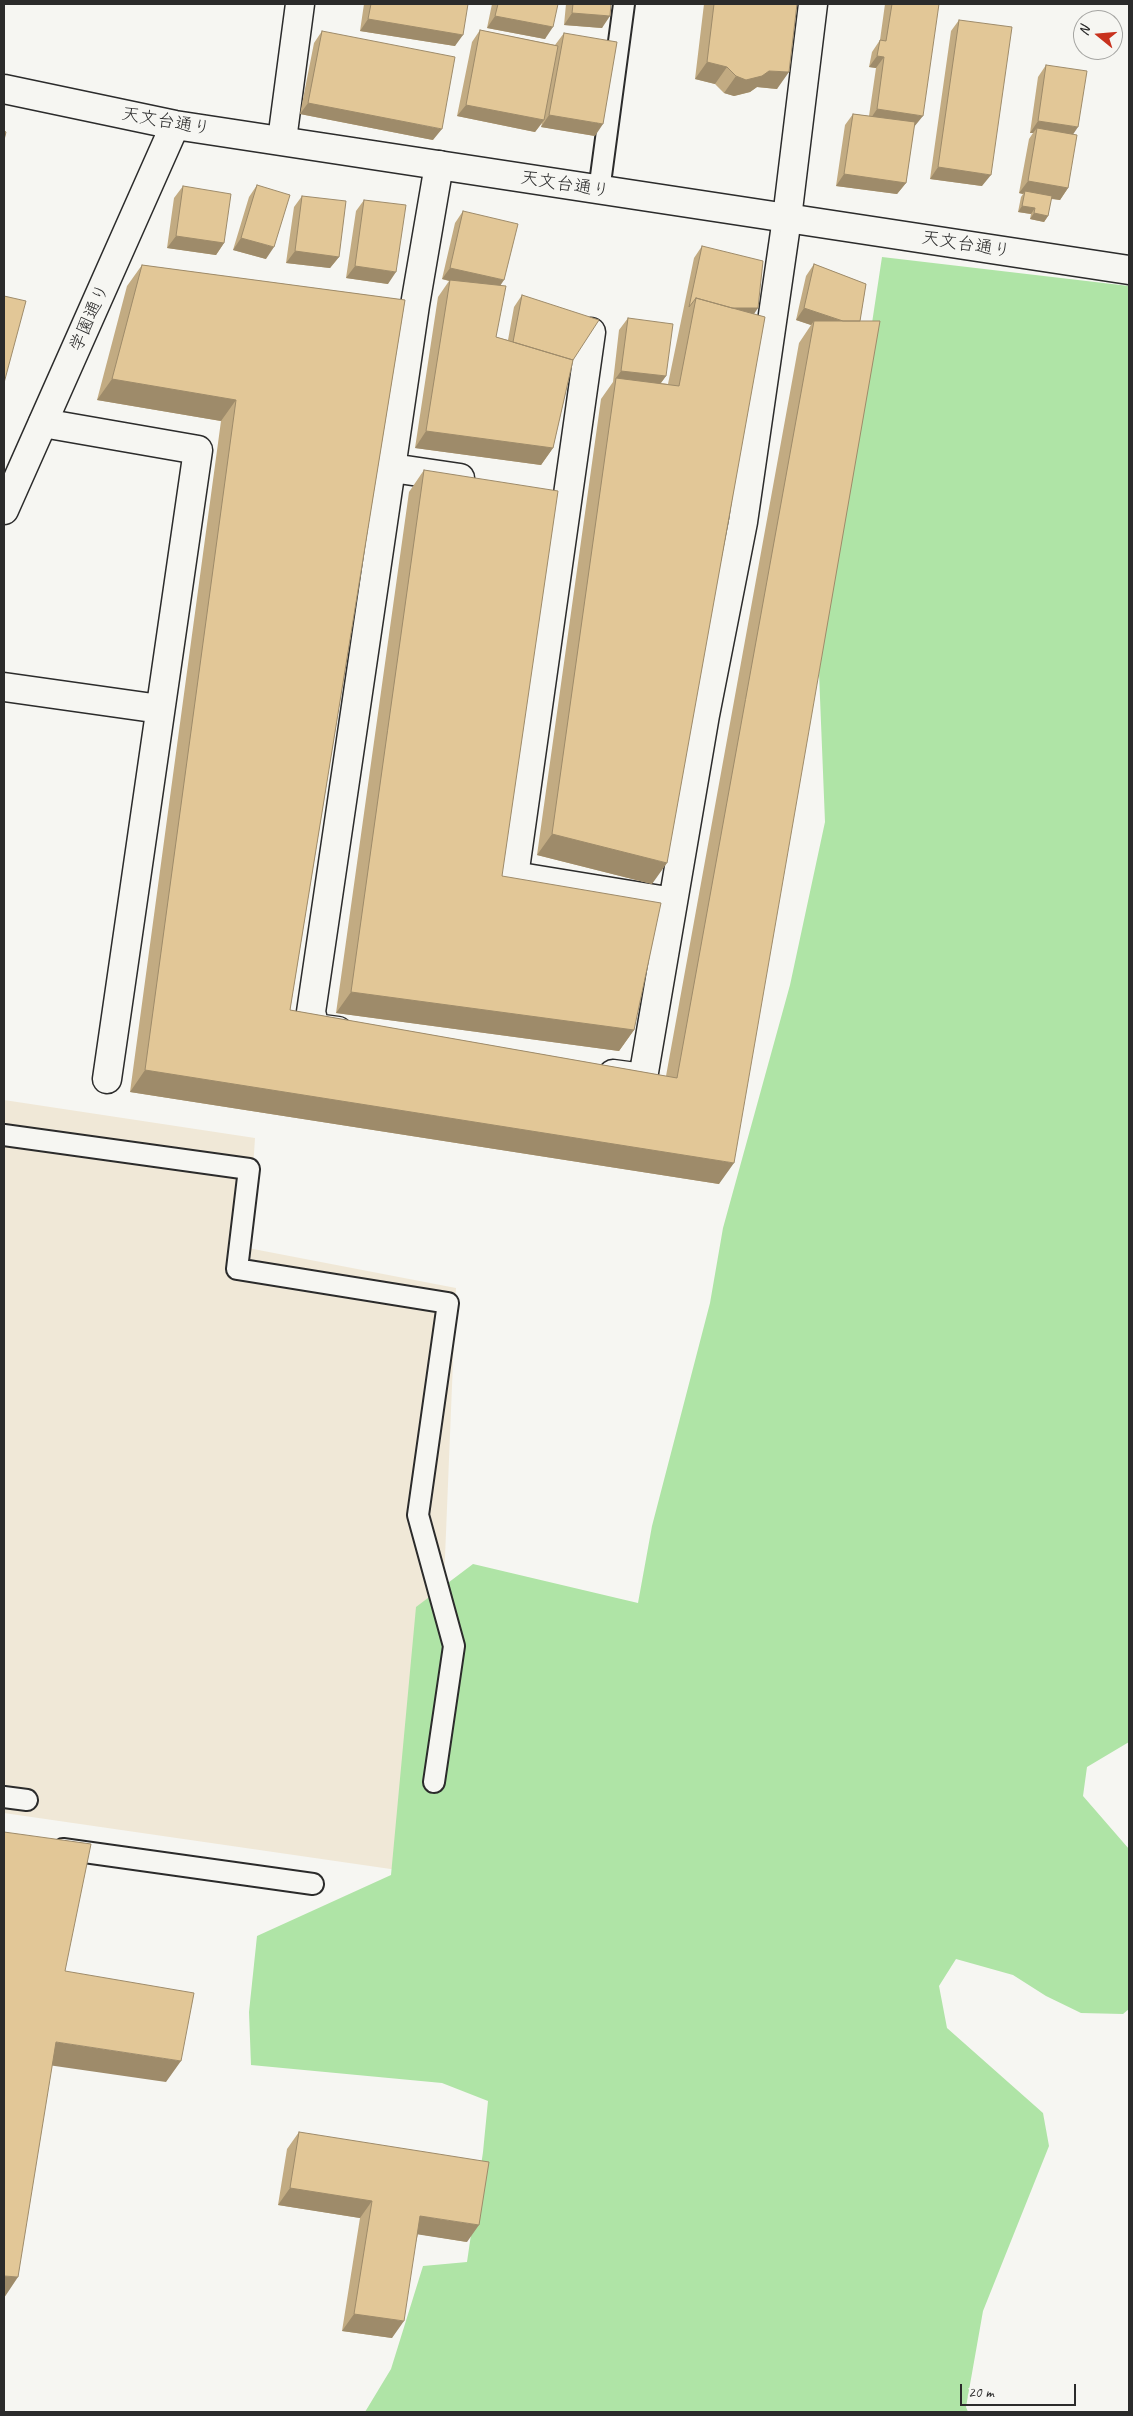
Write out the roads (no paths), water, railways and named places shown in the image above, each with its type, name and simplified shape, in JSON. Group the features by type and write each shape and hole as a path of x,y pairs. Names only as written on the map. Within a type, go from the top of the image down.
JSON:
{"street":[{"path":"282,140 300,4"},
{"path":"585,1070 643,1078 705,714 743,522 787,218 812,4"},
{"name":"天文台通り","path":"4,89 175,126 282,140 599,191 1129,270"},
{"name":"学園通り","path":"4,509 175,126"},
{"path":"364,1035 315,1028 310,1012 392,468 406,303 439,165"},
{"path":"591,332 558,493 514,876 673,902"},
{"path":"43,423 198,450 107,1079"},
{"path":"392,468 480,481"},
{"path":"4,687 160,709"}],"lane":[{"path":"599,191 624,4"},
{"path":"4,1135 249,1169 237,1269 448,1303 418,1515 454,1646 434,1782"},
{"path":"4,1797 27,1800"},
{"path":"42,1846 313,1884"}]}
